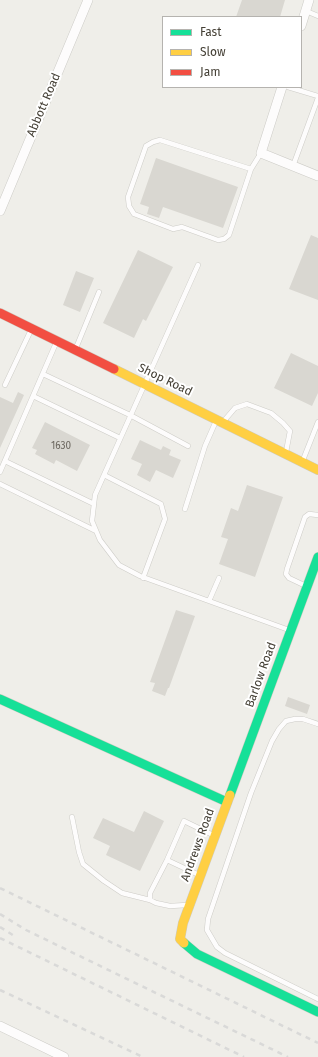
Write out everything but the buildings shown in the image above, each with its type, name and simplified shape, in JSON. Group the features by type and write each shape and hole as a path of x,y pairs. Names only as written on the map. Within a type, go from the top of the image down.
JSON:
{"street":[{"name":"Abbott Road","path":"0,211 88,0"},
{"path":"302,23 309,0"},
{"path":"282,88 261,153 318,176"},
{"name":"Shop Road","path":"0,313 318,470"},
{"name":"Barlow Road","path":"227,802 318,557"},
{"name":"Andrews Road","path":"0,699 227,802 189,905 180,939 186,946 197,954 318,1012"},
{"path":"0,1026 64,1057"}],"lane":[{"path":"306,11 318,16"},
{"path":"291,88 318,97 293,166"},
{"path":"251,169 160,140 153,142 146,146 128,197 129,206 134,214 173,229 182,227 218,240 224,239 229,235 251,169 261,153"},
{"path":"198,264 95,495 92,521 100,540 119,565 143,578 291,630"},
{"path":"75,350 99,292"},
{"path":"5,385 31,329"},
{"path":"0,472 57,341"},
{"path":"43,374 130,415 188,446"},
{"path":"33,396 120,438"},
{"path":"185,508 205,446 220,421 235,408 247,404 271,413 283,423 290,431 286,454"},
{"path":"302,462 318,422"},
{"path":"4,461 94,504"},
{"path":"104,475 161,504 165,519 143,578"},
{"path":"0,484 96,531"},
{"path":"307,587 289,578 286,574 286,569 305,516 309,514 318,515"},
{"path":"208,601 219,578"},
{"path":"318,724 303,719 295,719 286,721 279,728 272,741 252,793 208,919 207,930 217,947 225,954 318,999"},
{"path":"72,817 83,864 104,881 122,893 156,903 170,906 189,905"},
{"path":"150,900 150,893 167,860 184,821 215,836"},
{"path":"167,860 200,876"}],"railway":[{"path":"0,888 318,1043"},
{"path":"0,914 26,930 288,1057"},
{"path":"0,927 16,937"},
{"path":"0,938 244,1057"},
{"path":"0,990 143,1057"}],"traffic: fast":[{"path":"230,795 318,557"},
{"path":"0,699 227,802"},
{"path":"184,943 197,954 318,1012"}],"traffic: slow":[{"path":"114,369 318,470"},
{"path":"184,943 180,939 183,923 230,795"}],"traffic: jam":[{"path":"0,313 114,369"}]}
